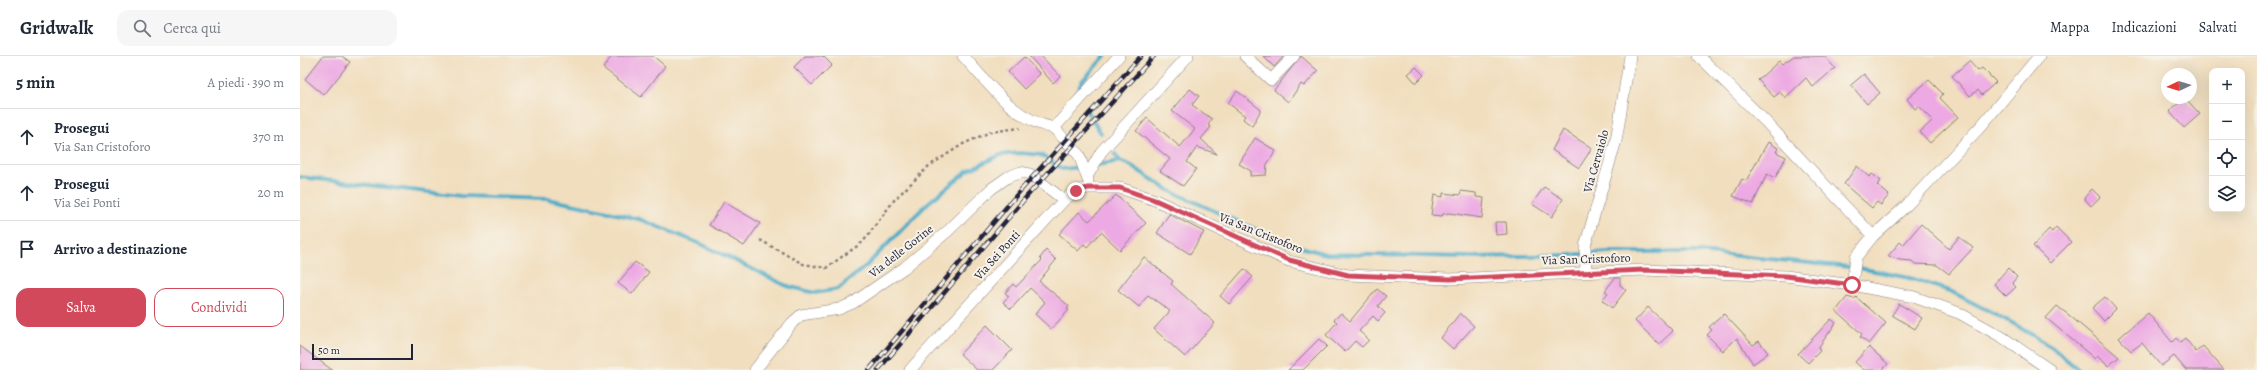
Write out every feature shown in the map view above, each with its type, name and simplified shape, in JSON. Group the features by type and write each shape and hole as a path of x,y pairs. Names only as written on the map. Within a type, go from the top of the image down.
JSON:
{"street":[{"path":"963,56 1013,109 1038,125 1054,128 1079,155 1088,175 1088,188"},
{"path":"1054,128 1119,56"},
{"path":"1088,175 1101,152 1188,56"},
{"path":"1246,56 1272,80 1294,56"},
{"name":"Via Cervaiolo","path":"1585,268 1585,246 1616,141 1630,56"},
{"path":"1699,56 1765,121 1873,236"},
{"path":"1852,282 1856,257 1873,236 1906,206 1982,125 2039,56"},
{"name":"Via delle Gorine","path":"755,370 792,323 802,315 839,309 853,303 904,268 949,230 991,189 1008,177 1021,172 1030,174 1064,200"},
{"name":"Via Sei Ponti","path":"910,370 1064,200 1076,191 1088,188 1120,188"},
{"name":"Via San Cristoforo","path":"1120,188 1155,200 1289,260 1348,275 1450,279 1585,268 1786,276 1852,282 1914,297 1959,313 2002,337 2050,370"}],"path":[{"path":"760,240 803,264 826,268 863,242 895,199 929,166 963,144 990,132 1038,125"}],"building":[{"path":"323,56 342,56 350,62 324,95 305,79"},
{"path":"612,56 653,56 665,66 641,97 603,68"},
{"path":"805,56 823,56 832,65 812,85 794,67"},
{"path":"1029,56 1041,56 1060,76 1053,83"},
{"path":"1263,56 1284,56 1274,67"},
{"path":"1301,56 1318,71 1304,86 1301,84 1288,102 1274,90"},
{"path":"1794,56 1824,56 1835,68 1813,87 1806,78 1785,98 1780,92 1774,97 1758,80 1779,61 1782,64"},
{"path":"1024,57 1040,74 1024,89 1008,72"},
{"path":"1969,61 1978,71 1982,68 1996,82 1982,95 1978,90 1970,96 1952,76"},
{"path":"1416,67 1424,75 1416,83 1408,74"},
{"path":"1864,74 1880,93 1867,104 1851,85"},
{"path":"1929,80 1943,94 1940,98 1958,117 1930,143 1920,132 1933,120 1919,106 1915,109 1907,99"},
{"path":"1190,89 1199,96 1192,105 1212,119 1208,125 1211,127 1201,139 1217,154 1197,147 1187,162 1196,169 1183,186 1160,171 1170,159 1136,131 1147,118 1180,147 1195,129 1172,111"},
{"path":"1237,91 1261,110 1252,126 1243,119 1245,116 1228,103"},
{"path":"2178,104 2191,104 2200,114 2184,128 2169,111"},
{"path":"1563,130 1592,148 1579,168 1552,150"},
{"path":"1255,138 1276,151 1267,164 1266,175 1250,176 1251,171 1239,164"},
{"path":"1768,142 1778,148 1776,152 1786,157 1775,178 1767,174 1753,204 1733,196 1742,179 1746,181"},
{"path":"1857,166 1869,177 1872,174 1881,181 1877,185 1889,195 1881,205 1877,202 1872,208 1844,184"},
{"path":"1544,187 1563,199 1552,217 1532,204"},
{"path":"2092,189 2100,197 2091,206 2084,198"},
{"path":"1461,191 1476,193 1476,197 1484,198 1482,218 1449,213 1443,214 1442,216 1431,215 1434,195 1443,197 1443,193 1460,195"},
{"path":"1116,195 1146,223 1120,250 1101,232 1087,247 1084,244 1078,251 1059,234 1079,212 1089,221"},
{"path":"724,202 760,223 744,246 709,225"},
{"path":"1169,214 1204,232 1190,254 1157,233"},
{"path":"1495,222 1506,222 1507,234 1496,235"},
{"path":"1921,224 1949,249 1959,237 1973,248 1949,274 1937,265 1915,264 1912,261 1900,260 1888,256 1900,242 1903,245"},
{"path":"2056,227 2071,242 2050,263 2033,246 2049,229 2052,232"},
{"path":"1046,250 1056,260 1039,281 1069,306 1067,309 1069,310 1051,329 1035,314 1045,302 1030,288 1011,309 1003,302 1009,296 1005,293 1013,284 1016,287 1042,260 1040,258"},
{"path":"1144,257 1173,281 1171,284 1215,323 1185,357 1154,329 1170,311 1148,295 1139,307 1118,290"},
{"path":"635,262 649,272 632,294 618,283"},
{"path":"2008,268 2017,277 2012,283 2016,287 2006,296 1994,284"},
{"path":"1244,269 1253,277 1229,304 1220,296"},
{"path":"1615,278 1620,278 1620,285 1626,290 1612,308 1602,300 1608,293 1605,291"},
{"path":"1377,289 1386,296 1378,306 1385,313 1378,321 1373,316 1359,331 1369,340 1362,347 1355,341 1345,352 1326,335 1337,322 1334,320 1341,313 1350,321"},
{"path":"1847,297 1854,299 1856,297 1886,323 1869,344 1860,337 1862,334 1836,311"},
{"path":"2105,297 2116,309 2104,321 2092,308"},
{"path":"1899,304 1922,318 1915,329 1892,315"},
{"path":"2057,306 2119,357 2108,366 2097,356 2095,359 2046,318"},
{"path":"1648,307 1673,331 1659,344 1635,321"},
{"path":"1460,313 1474,326 1453,349 1441,338"},
{"path":"2148,313 2172,342 2176,338 2180,342 2185,338 2196,352 2203,346 2224,370 2186,370 2174,356 2161,366 2142,343 2131,351 2119,338"},
{"path":"1724,314 1753,345 1759,341 1768,353 1753,364 1737,338 1723,351 1707,335 1712,330 1709,327"},
{"path":"1831,319 1836,323 1818,348 1820,351 1808,363 1798,354"},
{"path":"987,325 1012,350 993,370 977,370 960,354"},
{"path":"1319,339 1327,346 1303,370 1288,370"},
{"path":"300,346 332,370 300,370"},
{"path":"1869,347 1888,364 1882,370 1864,370 1855,362"}],"waterway":[{"path":"1077,92 1082,81 1105,56"},
{"path":"1086,110 1101,133"},
{"path":"300,177 461,196 547,199 639,219 701,244 787,286 815,293 838,289 867,265 928,203 967,171 1000,155 1020,153 1041,155 1062,169 1082,167"},
{"path":"1115,154 1120,161"},
{"path":"1097,165 1120,161 1130,165 1170,191 1286,243 1326,254 1472,257 1570,255 1607,252 1698,252 1859,268 1910,278 1950,291 2014,324 2049,345 2079,370"}],"railway":[{"path":"869,370 1020,191 1141,56"},
{"path":"878,370 1028,195 1154,56"}],"route":[{"path":"1076,191 1088,188 1105,187 1120,188 1140,194 1230,236 1289,260 1348,275 1450,279 1644,270 1786,276 1852,285"}]}
